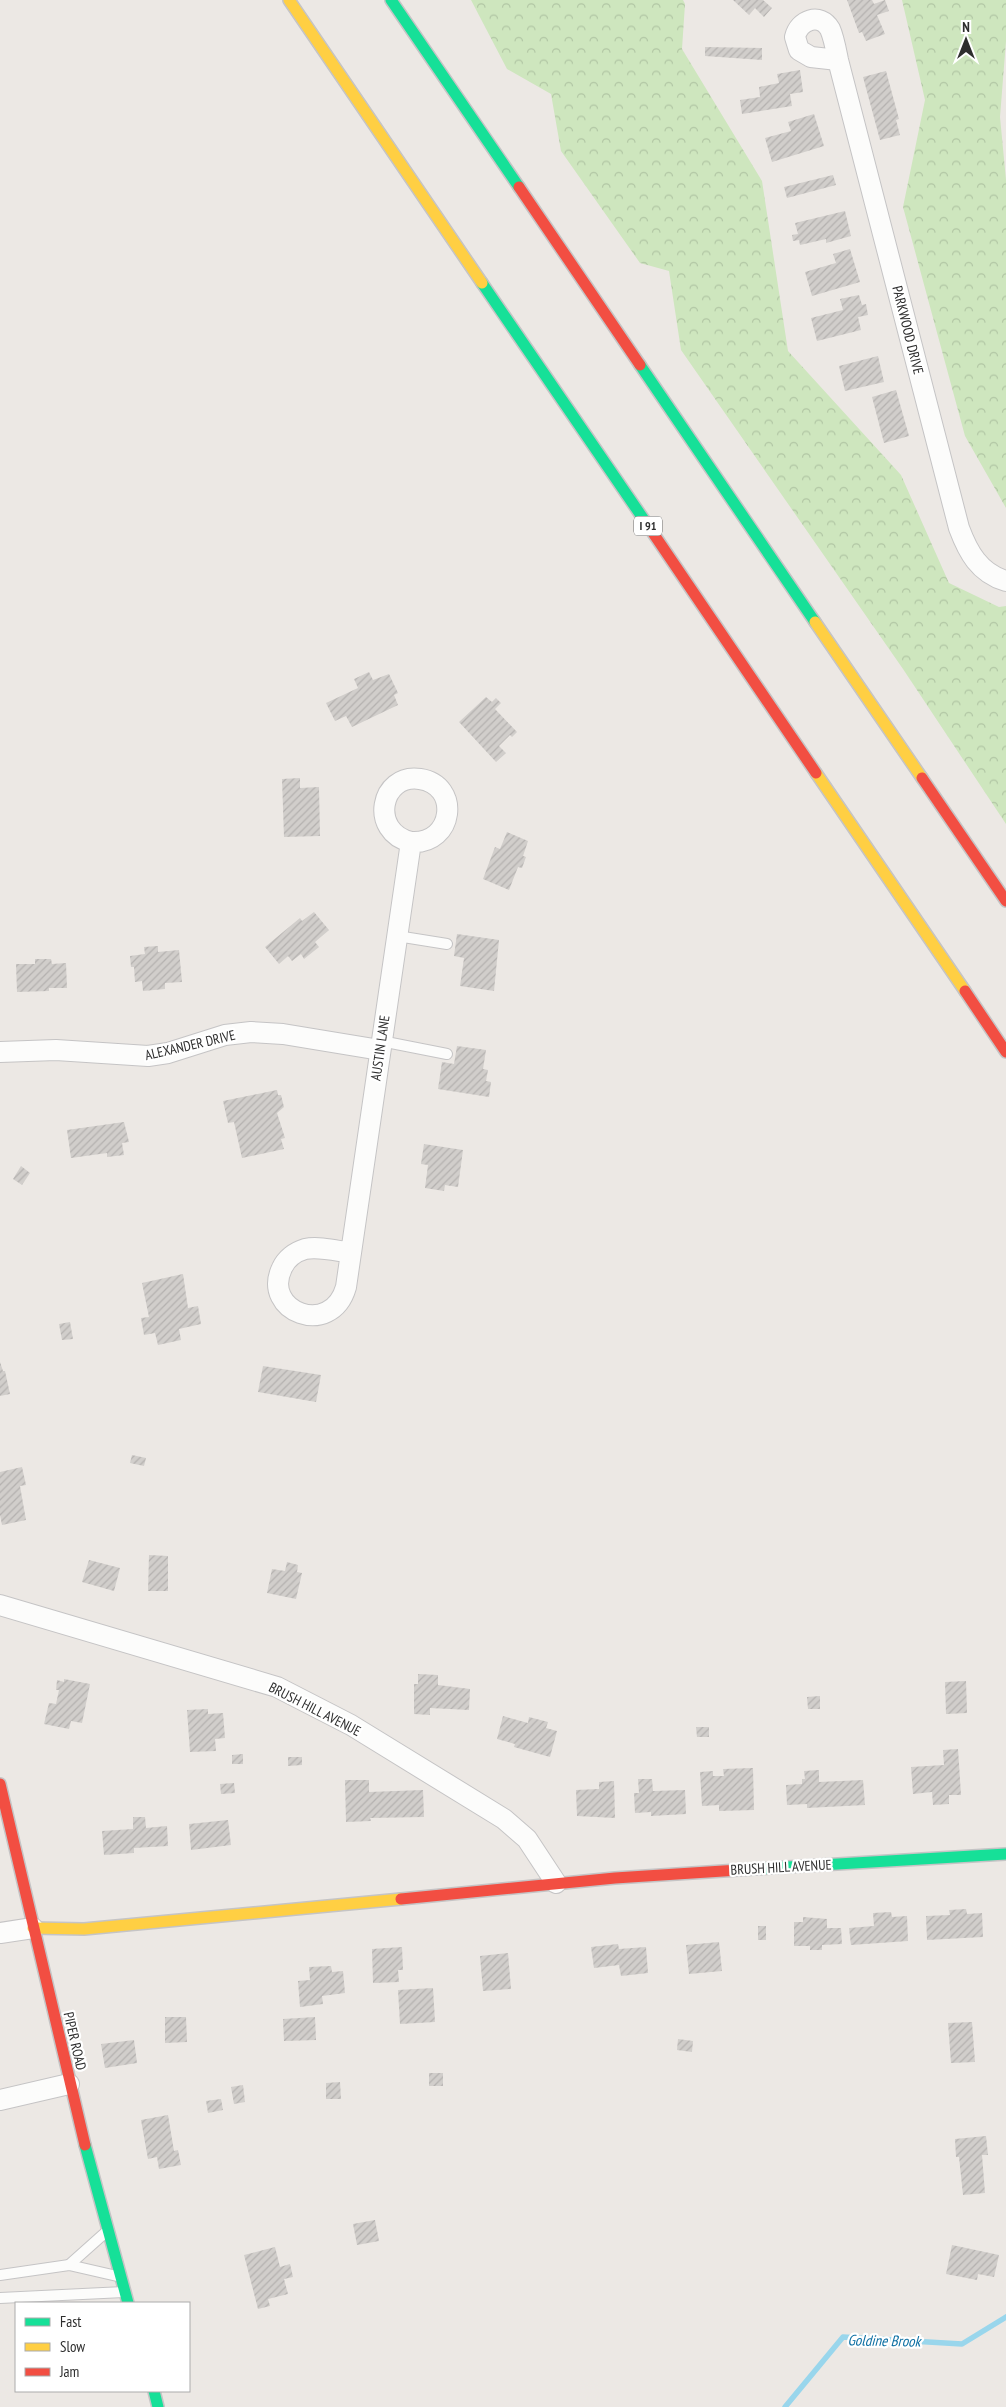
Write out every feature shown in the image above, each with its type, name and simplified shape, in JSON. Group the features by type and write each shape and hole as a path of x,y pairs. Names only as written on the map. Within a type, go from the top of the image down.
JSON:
{"main road":[{"name":"I 91","path":"289,0 1006,1052"},
{"path":"392,0 1006,901"},
{"name":"PIPER ROAD","path":"0,1784 69,2084 107,2231 127,2298"},
{"name":"BRUSH HILL AVENUE","path":"33,1928 84,1929 556,1883 1006,1854"},
{"path":"154,2392 158,2407"}],"street":[{"name":"PARKWOOD DRIVE","path":"838,60 959,528 971,555 978,565 988,573 1006,581"},
{"name":"AUSTIN LANE","path":"351,1253 411,842"},
{"name":"ALEXANDER DRIVE","path":"0,1052 56,1050 148,1056 168,1053 225,1035 250,1032 380,1045"},
{"name":"BRUSH HILL AVENUE","path":"0,1605 277,1687 351,1725 504,1819 527,1839 556,1883"},
{"path":"0,1933 33,1928"},
{"path":"0,2100 69,2084"}],"lane":[{"path":"397,936 447,944"},
{"path":"380,1045 447,1054"},
{"path":"70,2264 107,2231"},
{"path":"0,2276 70,2264 120,2277"},
{"path":"0,2298 127,2298"}],"green space":[{"path":"471,0 683,0 685,4 682,49 762,181 788,351 901,475 949,583 999,607 1006,606 1006,824 903,669 681,350 669,271 640,263 561,151 551,94 507,69"},
{"path":"902,0 1006,0 1006,41 1000,117 1006,180 1006,508 965,436 903,207 925,100"}],"building":[{"path":"733,0 763,0 772,8 764,17 755,8 749,15"},
{"path":"847,0 872,0 874,4 885,0 889,11 877,15 885,34 866,41 862,32 859,33"},
{"path":"705,47 762,48 762,60 705,56"},
{"path":"800,70 803,92 790,94 792,106 742,114 740,100 760,97 759,87 779,83 777,74"},
{"path":"886,71 899,119 896,120 900,135 880,140 863,77"},
{"path":"814,114 824,146 772,162 765,138 791,131 788,122"},
{"path":"833,175 836,185 787,198 784,187"},
{"path":"845,211 851,236 826,243 826,239 800,245 799,240 793,241 792,235 798,234 795,223"},
{"path":"850,249 860,282 812,296 805,272 836,263 833,254"},
{"path":"859,295 862,305 866,304 868,315 858,317 861,330 817,341 811,318 843,310 840,299"},
{"path":"878,356 884,382 845,391 839,366"},
{"path":"896,390 909,436 884,443 872,397"},
{"path":"369,672 373,680 389,674 398,693 394,695 398,705 352,727 346,716 335,721 326,703 358,688 354,679"},
{"path":"486,697 492,702 496,698 501,703 495,709 517,732 512,737 510,735 499,746 506,753 496,762 459,722"},
{"path":"300,778 300,788 319,787 320,836 284,837 282,779"},
{"path":"507,832 528,841 523,856 526,857 522,868 518,867 509,890 483,879 495,847 500,849"},
{"path":"314,912 329,930 315,942 319,947 304,959 301,954 292,961 288,956 279,964 265,947 300,918 302,921"},
{"path":"457,934 499,940 494,991 460,986 464,958 454,956"},
{"path":"158,946 158,952 179,950 182,982 165,983 165,989 143,991 142,981 135,982 134,967 131,967 130,956 145,954 144,947"},
{"path":"35,959 51,959 52,964 66,963 67,988 49,988 49,991 17,992 16,964 35,964"},
{"path":"457,1046 486,1050 483,1069 488,1070 486,1081 491,1082 489,1097 438,1089 442,1062 454,1064"},
{"path":"277,1090 278,1095 281,1095 284,1107 277,1113 285,1138 281,1139 284,1149 242,1158 234,1122 228,1123 223,1101"},
{"path":"124,1122 129,1142 122,1143 124,1155 107,1157 107,1153 71,1158 67,1130"},
{"path":"424,1144 463,1150 458,1187 445,1185 444,1191 425,1188 428,1165 421,1164"},
{"path":"21,1166 30,1173 22,1185 13,1179"},
{"path":"183,1274 188,1308 198,1306 201,1324 179,1329 181,1340 158,1345 155,1333 144,1335 141,1318 149,1317 142,1283"},
{"path":"70,1322 73,1339 62,1340 59,1324"},
{"path":"0,1362 3,1371 5,1371 10,1394 0,1396"},
{"path":"263,1366 321,1375 316,1402 258,1392"},
{"path":"132,1455 146,1458 144,1466 130,1463"},
{"path":"22,1467 26,1485 20,1486 26,1520 2,1525 0,1515 0,1472"},
{"path":"149,1555 168,1556 168,1591 148,1591"},
{"path":"89,1560 120,1568 114,1591 82,1582"},
{"path":"287,1562 298,1565 297,1572 302,1573 296,1599 267,1593 272,1569 285,1571"},
{"path":"418,1674 438,1675 438,1685 470,1689 469,1710 430,1708 430,1715 414,1714 414,1684 418,1684"},
{"path":"64,1679 90,1684 82,1723 71,1721 69,1729 44,1724 49,1703 56,1704 59,1690 56,1690 57,1680 64,1682"},
{"path":"966,1681 967,1713 946,1714 945,1682"},
{"path":"820,1696 820,1709 808,1709 807,1697"},
{"path":"208,1709 208,1714 223,1713 225,1738 215,1739 216,1751 190,1752 187,1710"},
{"path":"503,1716 528,1723 529,1717 548,1722 546,1728 557,1731 550,1757 514,1747 515,1744 497,1739"},
{"path":"696,1727 709,1727 709,1737 697,1737"},
{"path":"958,1749 961,1795 949,1795 949,1804 933,1805 932,1792 913,1794 911,1767 944,1765 943,1750"},
{"path":"243,1754 243,1764 232,1764 232,1755"},
{"path":"288,1757 302,1757 302,1765 288,1766"},
{"path":"753,1768 754,1810 719,1811 719,1805 702,1806 700,1772 713,1771 713,1776 724,1776 723,1769"},
{"path":"819,1770 819,1782 863,1780 865,1805 807,1808 807,1804 787,1805 786,1785 802,1784 802,1779 805,1779 804,1771"},
{"path":"638,1779 652,1779 653,1791 685,1790 686,1814 651,1816 651,1812 635,1813 634,1793 639,1793"},
{"path":"345,1780 369,1780 369,1792 423,1790 424,1817 370,1818 371,1821 346,1822"},
{"path":"614,1781 615,1818 577,1816 576,1790 599,1789 599,1782"},
{"path":"234,1783 235,1793 221,1794 220,1784"},
{"path":"133,1817 145,1817 146,1828 167,1826 168,1846 134,1848 134,1853 104,1855 102,1831 133,1829"},
{"path":"228,1820 231,1845 191,1850 189,1824"},
{"path":"966,1909 967,1914 982,1913 983,1937 927,1940 926,1916 950,1915 949,1910"},
{"path":"891,1912 892,1917 907,1916 908,1941 851,1945 849,1928 874,1926 873,1913"},
{"path":"803,1917 827,1919 827,1928 841,1928 842,1944 822,1945 822,1950 810,1950 810,1946 794,1946 794,1922 803,1922"},
{"path":"758,1926 766,1926 766,1940 758,1940"},
{"path":"719,1942 722,1971 689,1974 686,1945"},
{"path":"618,1944 619,1949 646,1947 648,1973 621,1976 619,1965 594,1968 591,1947"},
{"path":"402,1947 403,1970 398,1970 399,1982 373,1983 372,1949"},
{"path":"508,1953 511,1989 483,1991 480,1956"},
{"path":"331,1966 332,1972 343,1971 345,1993 322,1996 323,2004 300,2007 298,1981 310,1980 309,1967"},
{"path":"433,1988 435,2022 400,2024 398,1990"},
{"path":"165,2017 186,2017 187,2042 165,2043"},
{"path":"315,2017 316,2040 284,2041 283,2019"},
{"path":"972,2022 975,2062 951,2063 948,2023"},
{"path":"678,2039 693,2041 692,2052 677,2050"},
{"path":"134,2040 137,2063 105,2068 101,2044"},
{"path":"429,2073 443,2073 443,2086 429,2086"},
{"path":"340,2082 341,2099 326,2099 326,2083"},
{"path":"243,2085 245,2102 234,2104 231,2087"},
{"path":"221,2099 223,2110 208,2113 206,2101"},
{"path":"168,2115 174,2151 178,2150 181,2165 159,2169 157,2157 148,2159 141,2120"},
{"path":"986,2136 988,2155 982,2155 985,2193 963,2195 959,2157 956,2157 955,2139"},
{"path":"375,2220 379,2241 357,2245 353,2224"},
{"path":"952,2245 999,2255 994,2277 978,2274 977,2280 946,2274"},
{"path":"275,2247 280,2267 290,2264 293,2277 284,2279 288,2294 268,2299 270,2306 258,2309 244,2255"}],"waterway":[{"name":"Goldine Brook","path":"785,2407 843,2337 962,2344 1006,2317"}],"traffic: fast":[{"path":"391,0 519,187"},
{"path":"482,283 651,530"},
{"path":"640,365 815,622"},
{"path":"754,1869 1006,1854"},
{"path":"85,2145 128,2302"},
{"path":"154,2392 158,2407"}],"traffic: slow":[{"path":"289,0 482,283"},
{"path":"815,622 922,778"},
{"path":"816,773 965,991"},
{"path":"33,1928 84,1929 401,1899"}],"traffic: jam":[{"path":"519,187 640,365"},
{"path":"651,530 816,773"},
{"path":"922,778 1006,901"},
{"path":"965,991 1006,1052"},
{"path":"0,1784 85,2145"},
{"path":"401,1899 615,1878 754,1869"}]}
